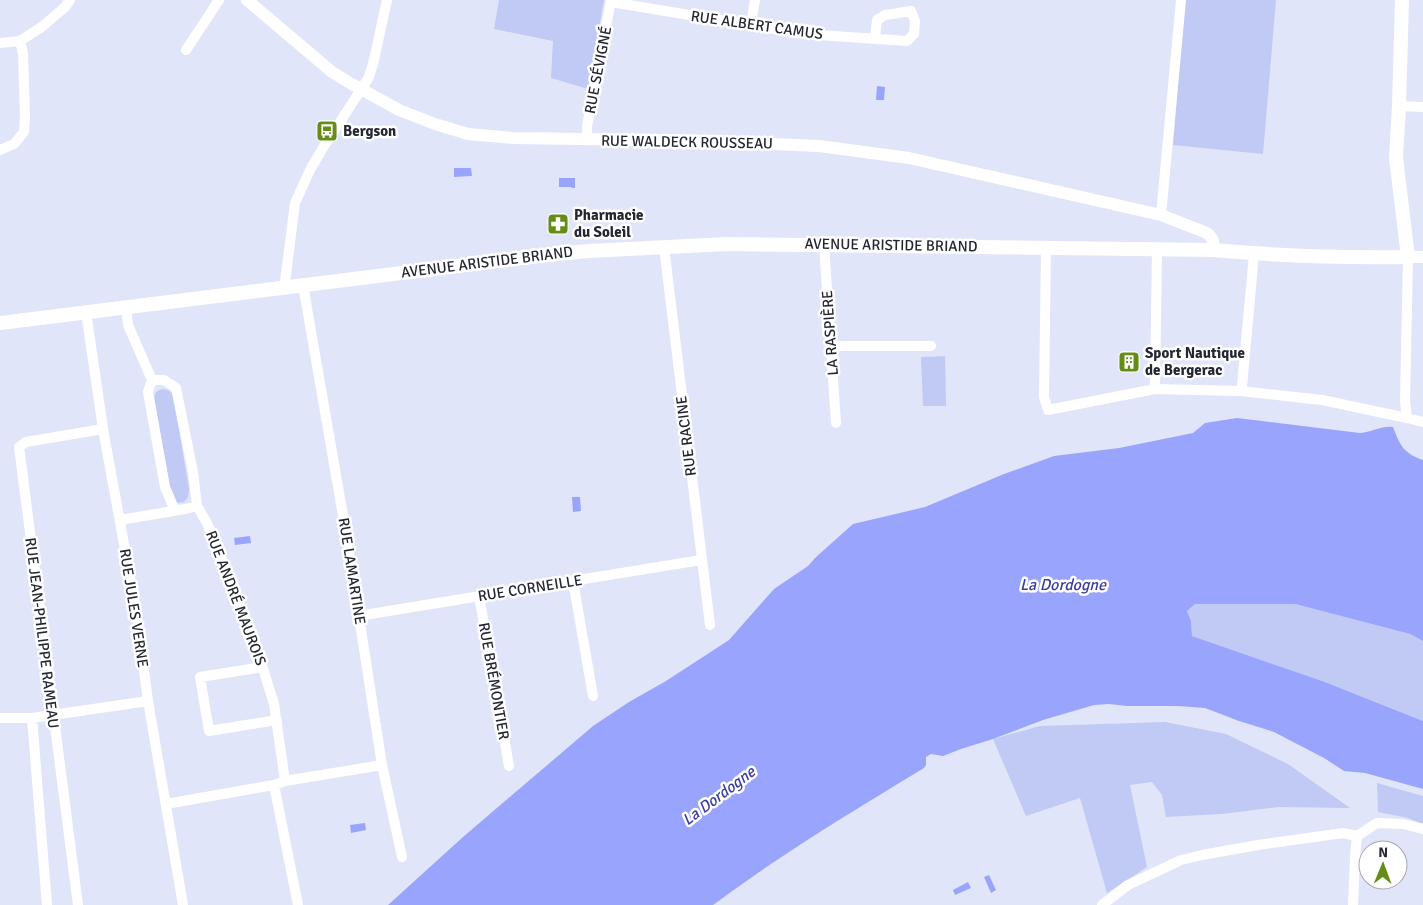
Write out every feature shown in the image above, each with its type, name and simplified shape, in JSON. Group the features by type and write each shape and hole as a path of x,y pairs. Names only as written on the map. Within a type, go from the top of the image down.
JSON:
{"main road":[{"path":"1402,0 1396,158 1408,257"},
{"name":"AVENUE ARISTIDE BRIAND","path":"0,323 580,252 727,244 1214,250 1300,256 1408,257"}],"street":[{"path":"0,43 20,41 43,26 64,8 70,0"},
{"path":"186,50 219,0"},
{"name":"RUE WALDECK ROUSSEAU","path":"247,0 332,72 360,89 398,110 468,134 513,138 710,141 819,146 909,158 1161,216 1207,233 1212,237 1214,250"},
{"path":"286,287 285,282 295,203 310,170 324,146 369,77 387,0"},
{"path":"751,25 755,0"},
{"path":"1161,216 1181,0"},
{"name":"RUE ALBERT CAMUS","path":"611,1 804,34 875,38"},
{"name":"RUE SÉVIGNÉ","path":"587,140 587,126 611,1"},
{"path":"0,150 14,144 24,132 23,52 20,41"},
{"path":"1399,106 1423,107"},
{"name":"LA RASPIÈRE","path":"824,244 836,423"},
{"name":"RUE RACINE","path":"664,247 710,625"},
{"path":"1046,248 1044,397 1048,410 1155,389 1240,390 1322,400 1423,422"},
{"path":"1155,389 1157,250"},
{"path":"1240,390 1254,254"},
{"path":"1407,418 1408,257 1423,257"},
{"name":"RUE LAMARTINE","path":"303,285 340,496 382,765 402,857"},
{"path":"126,307 128,325 152,380 148,392 163,477 167,494 175,511"},
{"name":"RUE JULES VERNE","path":"86,312 104,429 136,610 148,701 183,905"},
{"path":"831,346 931,346"},
{"name":"RUE ANDRÉ MAUROIS","path":"152,380 164,380 176,388 198,506 253,636 263,667 274,704 285,781"},
{"name":"RUE JEAN-PHILIPPE RAMEAU","path":"78,905 19,448 26,442 104,429"},
{"path":"120,520 198,506"},
{"name":"RUE CORNEILLE","path":"358,616 701,560"},
{"path":"573,581 593,696"},
{"name":"RUE BRÉMONTIER","path":"479,596 509,766"},
{"path":"263,667 200,677 209,731 277,720"},
{"path":"0,718 32,718 148,701"},
{"name":"RUE JEAN-PHILIPPE RAMEAU","path":"32,718 47,905"},
{"path":"166,804 382,765"},
{"path":"274,785 298,905"},
{"path":"1102,905 1128,885 1182,860 1202,854 1343,833 1357,836 1377,823 1403,824 1423,829"},
{"path":"1353,905 1354,856 1357,836"}],"shaded area":[{"path":"499,0 604,0 588,89 551,78 553,41 494,29"},
{"path":"1185,0 1276,0 1263,154 1173,145"},
{"path":"945,356 946,406 923,406 921,357"},
{"path":"162,389 168,390 173,394 189,489 188,497 184,502 178,503 172,499 154,398 156,392"},
{"path":"1195,604 1295,604 1410,634 1423,641 1423,721 1325,682 1192,636 1191,621 1187,611"},
{"path":"1165,722 1226,734 1288,764 1350,808 1278,807 1222,814 1166,817 1162,795 1152,782 1130,785 1147,867 1107,893 1080,798 1026,816 993,739 1040,726"},
{"path":"1377,783 1423,796 1423,824 1408,818 1378,812"}],"water":[{"path":"877,86 885,87 884,100 876,100"},
{"path":"454,168 471,168 472,176 454,177"},
{"path":"559,178 575,178 575,188 559,187"},
{"name":"La Dordogne","path":"1237,418 1360,433 1393,427 1403,448 1423,460 1423,641 1410,634 1295,604 1195,604 1187,611 1191,621 1192,636 1325,682 1423,721 1423,789 1365,773 1344,771 1324,758 1274,732 1205,708 1094,705 1043,720 943,756 931,754 926,757 924,768 790,851 713,905 388,905 463,837 593,726 729,640 774,589 808,566 853,524 925,507 1004,474 1054,456 1119,448 1193,433 1205,423"},
{"path":"572,497 580,497 581,511 573,512"},
{"path":"250,536 251,543 235,545 234,538"},
{"path":"365,823 366,830 351,833 350,825"},
{"path":"989,875 996,890 991,893 984,877"},
{"path":"968,882 971,888 955,895 953,890"}],"place":[{"name":"Bergson","path":"327,131"},
{"name":"Pharmacie du Soleil","path":"558,224"},
{"name":"Sport Nautique de Bergerac","path":"1129,362"}]}
